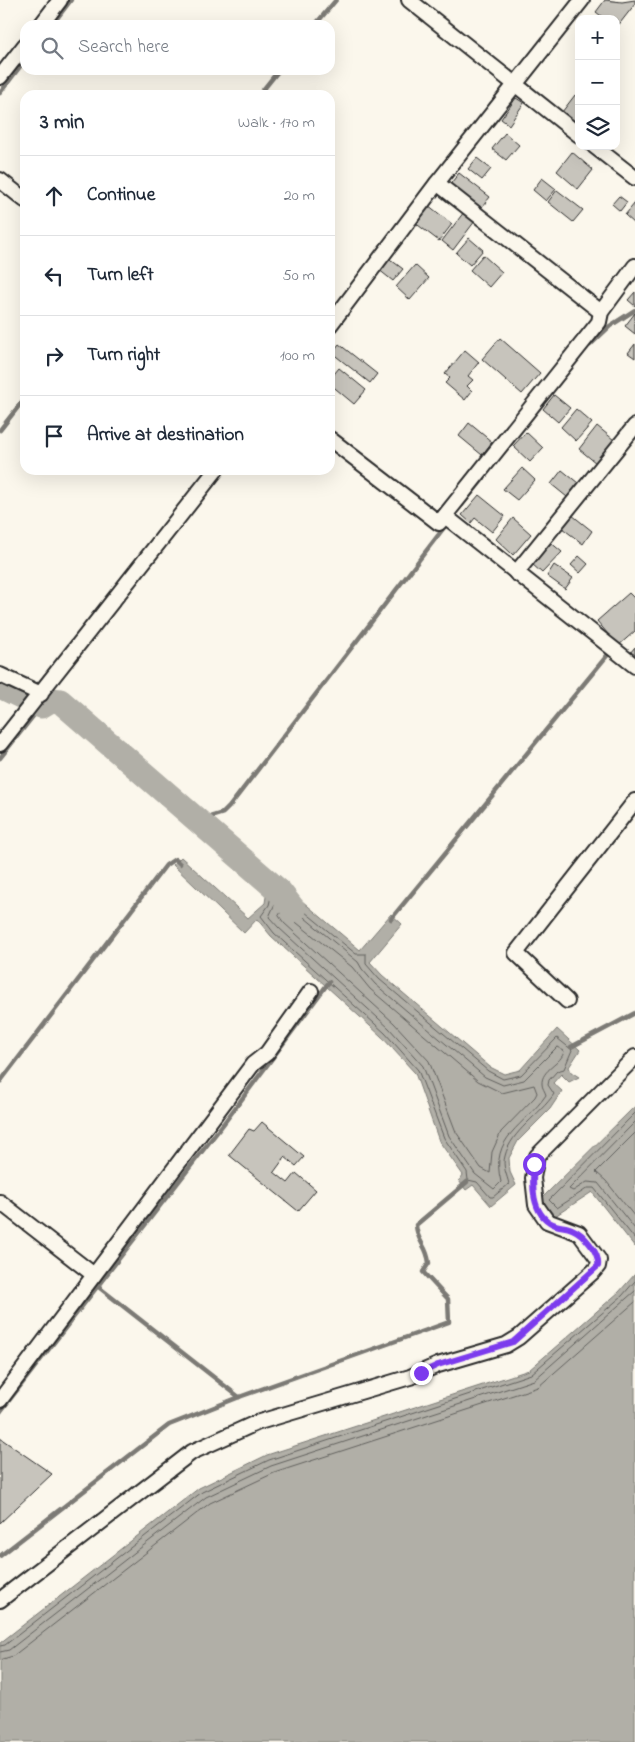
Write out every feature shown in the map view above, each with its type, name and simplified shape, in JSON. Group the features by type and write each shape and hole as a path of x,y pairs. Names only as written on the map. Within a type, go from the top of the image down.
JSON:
{"street":[{"path":"45,20 60,0"},
{"path":"409,0 575,131"},
{"path":"335,318 437,183 582,0"},
{"path":"0,77 20,51"},
{"path":"599,150 635,178"},
{"path":"0,180 20,196"},
{"path":"437,183 602,312"},
{"path":"335,444 439,523 448,518 599,322 602,312 635,266"},
{"path":"516,573 635,426"},
{"path":"0,744 212,475"},
{"path":"448,518 635,666"},
{"path":"0,675 36,699"},
{"path":"567,1001 516,953 635,801"},
{"path":"0,1400 253,1064 267,1053 311,991"},
{"path":"0,1600 192,1452 256,1423 410,1377 438,1365 506,1345 519,1337 594,1271 598,1266 599,1260 579,1233 547,1221 536,1205 533,1178 537,1156 635,1057"},
{"path":"0,1202 94,1275"}],"water":[{"path":"181,857 248,918 265,903 267,890 276,879 360,950 391,914 402,924 370,962 382,975 490,1067 504,1074 520,1070 557,1029 580,1050 569,1067 571,1072 579,1077 569,1082 561,1074 553,1083 562,1091 550,1109 518,1141 509,1158 510,1172 516,1185 491,1206 473,1185 466,1190 459,1181 463,1175 439,1141 415,1073 381,1036 271,936 257,919 244,933 173,865"},
{"path":"635,1106 635,1247 592,1192 555,1216 541,1199"},
{"path":"635,1274 635,1742 0,1742 0,1643 199,1488 267,1455 529,1370 619,1292"}],"building":[{"path":"605,0 622,2 635,0 635,4 620,23 620,15 600,15 596,12"},
{"path":"575,95 575,122 562,112"},
{"path":"516,98 524,103 509,125 501,119"},
{"path":"505,133 519,145 506,160 492,149"},
{"path":"572,152 593,170 578,189 557,171"},
{"path":"477,158 491,169 482,180 468,169"},
{"path":"459,173 490,197 479,211 448,187"},
{"path":"542,178 556,189 546,201 533,190"},
{"path":"557,190 583,210 573,222 548,202"},
{"path":"619,196 627,202 620,211 612,204"},
{"path":"635,203 635,224 625,215"},
{"path":"428,205 452,224 439,241 414,222"},
{"path":"464,212 475,221 453,250 442,241"},
{"path":"469,238 483,250 470,265 456,253"},
{"path":"483,255 502,272 489,287 470,270"},
{"path":"387,257 403,269 393,281 378,269"},
{"path":"415,265 429,278 410,300 396,287"},
{"path":"635,292 635,306 628,300"},
{"path":"635,313 635,334 625,326"},
{"path":"500,338 540,373 522,394 482,359"},
{"path":"339,344 377,374 370,383 335,355 335,349"},
{"path":"635,344 635,358 628,353"},
{"path":"465,350 479,362 468,376 473,380 467,386 472,391 465,400 445,383 450,378 445,374"},
{"path":"339,368 366,390 354,404 335,388 335,373"},
{"path":"554,395 570,408 558,422 543,409"},
{"path":"576,409 592,423 576,441 561,427"},
{"path":"469,423 492,442 482,455 459,436"},
{"path":"597,426 614,440 596,463 579,449"},
{"path":"526,432 543,448 530,462 513,446"},
{"path":"522,468 535,480 517,500 503,489"},
{"path":"562,470 578,483 567,497 551,484"},
{"path":"479,495 505,516 492,532 475,518 471,523 462,515"},
{"path":"572,515 592,531 583,544 562,528"},
{"path":"513,518 531,534 513,555 496,539"},
{"path":"549,541 562,552 542,573 532,564"},
{"path":"579,556 588,564 580,573 571,565"},
{"path":"554,565 573,578 565,589 547,576"},
{"path":"629,593 635,599 635,631 618,646 597,621"},
{"path":"635,647 635,658 630,653"},
{"path":"262,1122 304,1157 296,1166 285,1157 274,1172 288,1183 296,1173 316,1190 298,1211 229,1155 249,1129 254,1131"},
{"path":"0,1438 52,1474 0,1523"}],"waterway":[{"path":"56,20 71,0"},
{"path":"319,20 336,0"},
{"path":"0,93 20,67"},
{"path":"263,90 275,75"},
{"path":"590,345 610,326 635,310"},
{"path":"0,430 20,404"},
{"path":"462,505 484,478"},
{"path":"197,821 223,813 229,807 446,525"},
{"path":"391,919 611,653"},
{"path":"0,686 41,706 51,700 60,701 280,892 294,910"},
{"path":"0,758 41,706"},
{"path":"0,1082 166,865 175,859 180,864"},
{"path":"0,1412 224,1123 329,982"},
{"path":"571,1047 635,1013"},
{"path":"0,1556 169,1425 242,1396 449,1322 448,1299 423,1272 429,1263 418,1236 416,1225 467,1182"},
{"path":"96,1285 239,1397"}],"route":[{"path":"421,1373 438,1365 513,1342 598,1266 597,1254 579,1233 571,1228 562,1227 547,1221 536,1205 533,1191 534,1164"}]}
